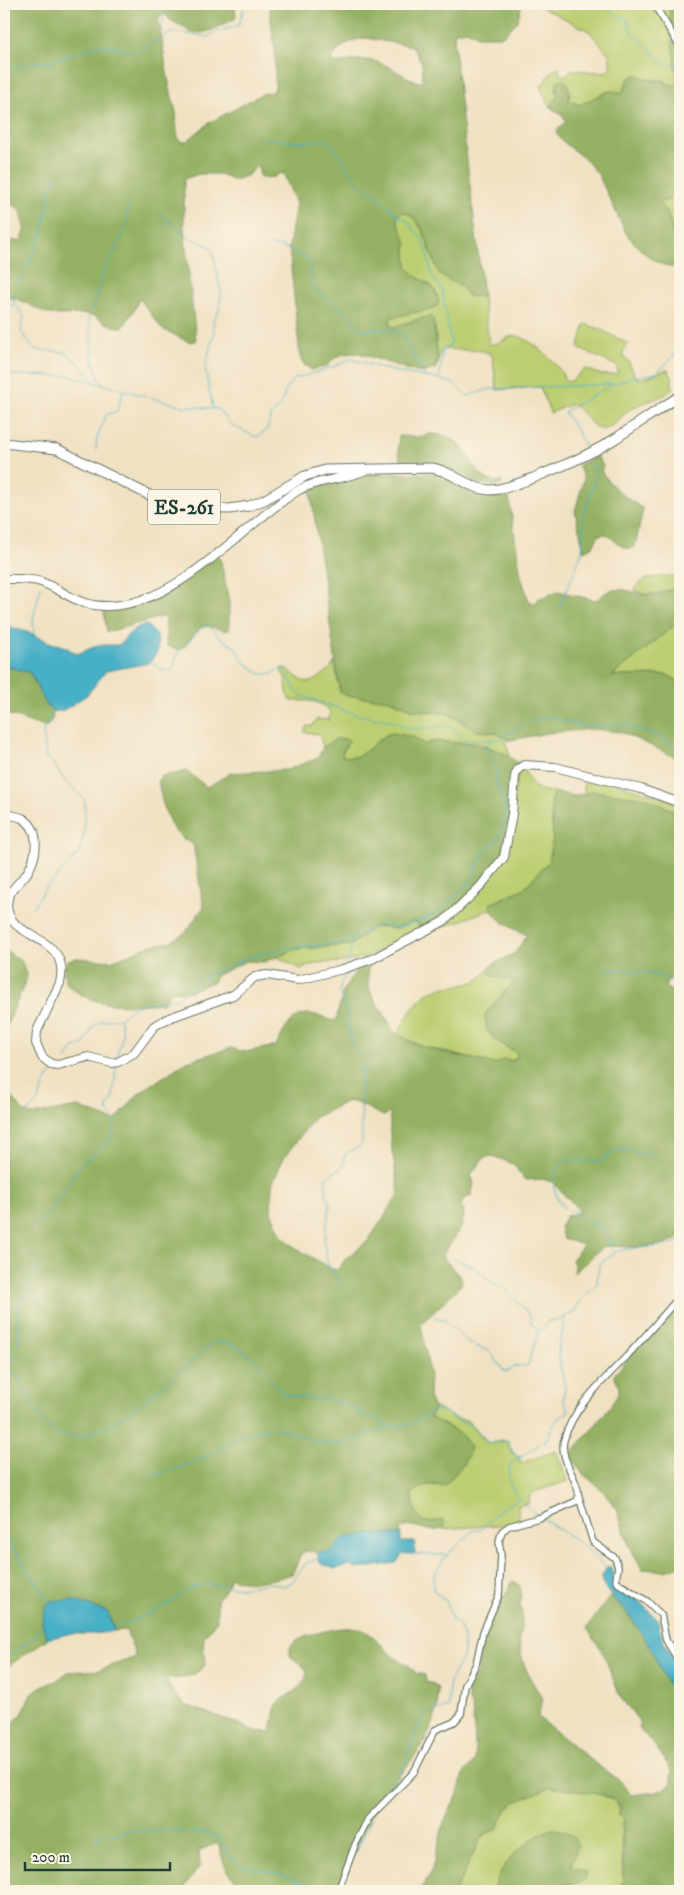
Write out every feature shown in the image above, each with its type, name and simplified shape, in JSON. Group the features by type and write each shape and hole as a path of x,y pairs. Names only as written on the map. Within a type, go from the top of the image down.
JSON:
{"main road":[{"name":"ES-261","path":"4,443 56,449 161,501 185,507 239,508 264,500 314,473 336,469 432,468 448,472 474,487 500,490 582,457 680,396"}],"street":[{"path":"654,4 680,46"},
{"path":"4,579 40,582 72,599 88,604 109,606 151,597 177,584 298,491 370,469"},
{"path":"4,813 22,818 34,832 37,841 32,863 10,892 7,906 10,918 25,931 45,941 60,959 62,975 60,983 35,1037 42,1057 51,1064 58,1064 88,1057 112,1063 122,1061 134,1053 154,1026 169,1018 233,995 255,977 267,975 298,980 343,969 372,959 437,926 479,888 504,857 512,814 516,776 518,769 524,764 555,767 640,789 680,803"},
{"path":"680,1296 593,1393 570,1424 562,1446 563,1455 578,1489 593,1542 610,1553 618,1563 616,1575 618,1584 647,1601 661,1615 668,1645 680,1663"},
{"path":"338,1891 354,1845 368,1819 414,1772 435,1730 454,1722 461,1714 465,1686 476,1664 483,1632 499,1596 501,1556 499,1541 502,1531 509,1526 539,1518 573,1504 579,1497"}],"green space":[{"path":"4,4 235,4 236,18 212,30 201,33 189,32 164,14 158,17 167,75 176,112 177,130 181,142 187,141 209,123 262,94 272,92 275,88 275,53 269,4 522,4 517,22 503,36 477,36 467,30 455,32 454,37 483,297 468,296 461,286 441,276 418,223 404,212 397,216 406,242 407,266 413,274 431,286 435,291 439,304 431,309 390,318 390,325 393,327 430,316 433,318 438,360 436,368 425,372 416,372 359,353 343,354 335,358 327,366 312,370 303,364 300,357 289,247 296,203 283,173 275,177 263,178 260,176 258,165 247,176 234,180 220,174 199,174 184,179 184,228 196,341 189,342 162,329 139,298 136,307 123,327 110,325 91,315 51,314 16,299 4,299 4,238 21,241 25,232 21,210 14,205 4,205","holes":["366,38 412,46 422,63 423,81 414,80 375,61 357,60 334,64 332,61 337,51 345,45"]},
{"path":"536,4 669,4 677,86 656,80 627,80 622,93 609,91 579,105 569,100 570,91 556,86 557,97 550,107 540,87 555,68 559,68 560,75 567,75 571,70 596,72 610,70 610,56 589,31"},
{"path":"669,4 680,4 680,84 673,49"},
{"path":"637,75 653,81 664,80 668,85 680,88 680,176 676,176 674,198 659,202 667,212 675,240 680,247 680,267 672,267 657,262 643,252 626,233 598,174 586,160 561,140 556,132 566,121 563,116 550,107 557,97 557,81 561,79 568,85 569,100 579,105 609,91 622,92 628,79"},
{"path":"678,175 680,176 680,247 678,246 667,212 659,202 668,201 674,195"},
{"path":"404,212 419,225 441,272 449,280 457,283 468,296 483,297 489,344 496,344 515,336 520,337 539,349 551,360 567,382 573,380 586,369 602,375 618,374 617,366 578,348 585,324 600,329 629,344 625,347 622,356 628,360 636,378 644,378 668,370 672,377 672,390 634,407 625,413 615,424 602,429 595,427 572,404 550,413 540,387 497,390 492,355 483,351 441,349 438,364 435,326 419,319 393,327 390,326 390,318 437,306 436,292 433,287 409,269 405,242 397,221 399,213"},
{"path":"431,434 446,436 456,442 482,476 491,481 502,481 501,485 474,482 449,468 435,464 401,463 398,448 399,436 417,437"},
{"path":"597,456 603,466 601,471 610,483 643,509 635,547 623,547 606,534 599,535 593,546 584,551 575,511 584,479 578,465"},
{"path":"432,473 452,478 475,491 495,494 508,492 521,577 529,601 537,604 538,599 558,591 594,600 599,599 605,593 619,589 654,595 673,589 680,589 680,621 612,676 667,675 680,682 680,759 621,732 593,729 547,733 511,740 494,732 477,731 449,714 414,710 387,699 347,696 340,692 310,487 365,474"},
{"path":"218,556 221,562 229,602 229,630 201,626 184,647 179,650 167,646 165,616 107,632 103,607 139,602"},
{"path":"680,577 680,589 652,594 641,593 635,590 638,585 647,579"},
{"path":"680,621 680,682 667,675 612,676"},
{"path":"334,662 340,692 387,699 414,710 449,714 477,731 494,732 511,740 505,741 510,756 479,743 432,741 425,745 414,737 376,743 365,752 353,757 343,756 342,753 347,745 333,742 323,747 319,734 304,732 307,726 312,726 317,719 329,720 330,712 317,702 290,701 284,675 281,672 282,668 286,668 305,682 309,682 320,677"},
{"path":"4,663 8,667 29,672 48,707 53,712 52,720 47,726 41,726 4,713"},
{"path":"393,733 414,737 425,745 441,742 488,747 505,754 520,765 502,853 479,883 438,924 423,931 419,929 417,922 412,921 394,929 381,926 373,928 351,945 297,949 264,962 246,961 217,975 213,982 187,992 171,991 163,1003 111,1004 87,997 75,991 65,982 64,968 68,960 77,958 111,961 149,946 172,941 186,932 202,909 204,909 193,844 180,836 171,826 159,787 160,777 185,770 207,787 231,773 287,770 318,758 323,747 336,739 348,739 349,741 342,752 343,756 358,756 386,735"},
{"path":"520,765 535,787 554,792 551,810 553,841 550,860 545,868 526,887 501,898 491,909 365,957 345,962 317,963 301,969 277,957 297,949 350,945 373,928 412,921 417,922 419,929"},
{"path":"583,773 680,803 680,814 633,798 605,793 584,794"},
{"path":"594,791 647,798 680,814 680,974 677,973 669,979 665,986 667,989 680,993 680,1238 652,1246 604,1246 574,1273 575,1267 572,1260 583,1245 563,1238 560,1227 566,1216 578,1213 578,1209 552,1182 543,1179 525,1180 513,1164 493,1156 485,1157 471,1175 474,1183 471,1196 464,1199 461,1206 464,1209 464,1217 460,1229 442,1256 461,1278 462,1284 421,1325 430,1377 429,1397 434,1408 430,1417 461,1434 471,1447 464,1463 445,1485 427,1485 412,1493 414,1505 423,1521 443,1520 445,1525 436,1530 408,1526 400,1529 401,1534 364,1534 326,1553 306,1551 301,1554 292,1574 276,1578 253,1582 229,1577 228,1586 217,1600 217,1620 204,1637 205,1665 202,1669 187,1677 166,1677 173,1692 185,1705 255,1731 271,1732 276,1704 296,1690 304,1682 306,1676 307,1670 290,1656 292,1645 296,1641 313,1634 344,1628 358,1628 373,1637 394,1657 408,1665 415,1673 425,1675 426,1682 434,1684 438,1689 437,1707 433,1723 426,1738 370,1817 340,1891 247,1891 227,1870 218,1843 199,1850 200,1866 183,1889 186,1891 4,1891 4,1721 9,1727 22,1714 31,1694 40,1687 56,1681 68,1672 99,1670 136,1657 126,1630 114,1631 111,1619 103,1610 72,1600 46,1605 42,1623 47,1639 4,1669 4,1086 23,1111 31,1115 78,1107 115,1121 138,1094 187,1061 231,1048 245,1052 276,1046 292,1021 304,1014 312,1014 333,1021 336,1020 344,989 359,966 368,965 371,993 397,1034 430,1049 459,1056 496,1064 503,1059 512,1061 517,1058 517,1053 495,1038 488,1028 485,1014 514,982 494,976 486,971 492,965 515,953 527,935 499,919 490,904 523,889 549,861 553,838 551,799 554,792 574,796","holes":["347,1101 384,1116 390,1112 390,1135 399,1194 368,1241 346,1258 338,1270 332,1269 297,1249 282,1236 271,1212 272,1185 283,1159 314,1118"]},
{"path":"4,949 22,962 27,978 4,1032"},
{"path":"486,971 494,976 515,982 495,1000 486,1029 495,1040 517,1053 517,1058 497,1065 421,1046 397,1034 411,1011 430,992 476,981"},
{"path":"680,1301 680,1566 665,1571 642,1569 629,1545 616,1508 602,1490 582,1473 570,1455 617,1395 619,1387 614,1375"},
{"path":"434,1408 458,1419 467,1420 487,1443 490,1444 501,1440 508,1442 512,1453 519,1457 520,1463 556,1451 568,1481 531,1493 528,1504 518,1505 519,1521 514,1524 442,1529 445,1526 441,1520 429,1523 422,1521 416,1510 412,1493 427,1485 445,1485 464,1463 461,1434 430,1417"},
{"path":"513,1581 520,1586 521,1591 521,1653 531,1680 543,1699 538,1717 596,1764 623,1783 631,1795 657,1792 670,1786 672,1771 656,1747 638,1727 640,1722 620,1697 603,1652 587,1628 611,1595 638,1629 652,1651 669,1686 680,1696 680,1891 618,1891 623,1878 622,1835 624,1818 618,1815 621,1808 615,1800 604,1795 550,1787 513,1803 507,1808 497,1829 483,1835 455,1891 419,1891 431,1873 444,1822 458,1794 463,1774 475,1761 473,1716 467,1692 468,1683 471,1678 476,1676 480,1645 486,1628"},
{"path":"549,1787 604,1796 613,1800 619,1807 619,1815 624,1818 621,1827 623,1883 618,1891 538,1891 547,1886 583,1881 580,1869 572,1867 572,1860 552,1829 533,1839 515,1854 501,1872 494,1891 455,1891 483,1835 497,1829 507,1808 513,1803"},
{"path":"552,1829 564,1831 574,1838 578,1846 571,1864 572,1867 585,1871 586,1879 574,1884 549,1885 538,1891 494,1891 501,1872 515,1854 533,1839"}],"water":[{"path":"4,625 64,646 77,654 99,645 119,645 135,629 147,625 157,636 158,651 149,663 106,671 87,695 64,710 53,712 29,672 8,667 4,663"},
{"path":"364,1534 401,1534 401,1542 415,1542 415,1553 403,1553 396,1563 357,1569 350,1565 335,1569 321,1564 317,1553 331,1551 344,1538"},
{"path":"607,1567 611,1567 615,1587 630,1592 657,1619 662,1639 680,1669 680,1696 669,1686 652,1651 626,1610 603,1584 601,1578"},
{"path":"72,1600 108,1612 114,1631 94,1634 68,1634 47,1639 42,1623 46,1605 53,1601"}],"waterway":[{"path":"153,4 163,16 162,30 167,35"},
{"path":"4,68 52,61 99,45 136,52 174,32 208,37 215,32 239,25 245,4"},
{"path":"605,4 615,15 627,19 632,32 663,63 680,67"},
{"path":"265,138 296,142 326,140 332,144 355,180 384,201 399,217 406,219 421,238 427,250 431,274 442,291 451,343 450,346 443,350 439,379"},
{"path":"56,174 40,239 21,276 13,300 24,317 21,331 32,347 37,350 65,352 82,366 96,384"},
{"path":"104,385 99,379 93,360 89,318 105,268 125,231 128,207"},
{"path":"160,214 186,236 209,246 213,251 221,293 219,311 213,321 214,333 205,368 213,409"},
{"path":"271,245 288,249 306,258 310,263 311,281 315,289 347,313 355,326 361,330 389,329 402,335 425,377"},
{"path":"4,301 7,306 14,305"},
{"path":"4,375 72,376 182,406 218,409 231,425 256,437 267,430 271,416 281,404 287,387 294,379 333,367 350,359 393,371 453,383 466,396 491,389 617,383 632,377 657,373 680,349"},
{"path":"585,448 579,434 564,412 611,385"},
{"path":"96,450 97,438 106,415 117,411 123,391"},
{"path":"559,609 582,552 584,514 596,475 594,467 590,463"},
{"path":"34,636 33,619 41,586"},
{"path":"150,661 162,670 172,671 178,653 201,628 209,626 222,639 234,646 243,661 260,674 272,674 279,669 286,671 295,690 300,695 357,715 398,722 407,729 451,726 463,740 498,740 529,721 550,717 580,725 624,725 653,734 680,748"},
{"path":"32,908 46,887 68,866 79,852 84,834 85,800 65,781 53,763 46,757 43,731 53,712"},
{"path":"66,1059 72,1049 84,1044 93,1027 101,1021 121,1018 129,1010 142,1004 177,998 200,980 246,958 284,948 344,943 378,926 386,924 396,928 402,927 431,916 444,907 470,882 484,852 498,839 503,830 505,805 498,787 495,768 488,752 489,741"},
{"path":"348,963 353,941"},
{"path":"606,969 644,972 680,984"},
{"path":"345,1289 328,1265 324,1242 330,1204 326,1194 326,1177 344,1166 344,1155 361,1145 362,1141 362,1065 359,1053 350,1038 346,1011 339,991 342,981 349,971"},
{"path":"116,1058 123,1035 120,1019"},
{"path":"35,1227 53,1208 80,1165 112,1139 115,1119 108,1112 107,1107 113,1099 116,1067"},
{"path":"26,1114 38,1101 46,1081 55,1068"},
{"path":"615,1252 603,1227 585,1221 575,1211 567,1211 562,1206 555,1192 555,1171 559,1165 566,1161 602,1161 615,1151 623,1149 654,1156"},
{"path":"434,1317 446,1321 468,1343 489,1351 504,1371 517,1366 527,1366 538,1331 544,1328 548,1321 561,1319 574,1312 580,1301 597,1284 599,1263 622,1250 660,1246 680,1241"},
{"path":"453,1258 478,1269 489,1281 503,1287 530,1315 531,1323 539,1330"},
{"path":"14,1374 12,1365 19,1336 17,1308 35,1271"},
{"path":"539,1516 526,1506 515,1493 509,1479 509,1471 511,1463 546,1440 556,1420 569,1411 563,1399 565,1389 558,1352 565,1318"},
{"path":"4,1369 20,1380 36,1411 47,1426 65,1436 85,1435 108,1425 132,1410 156,1392 210,1345 221,1342 231,1344 252,1358 284,1395 332,1400 347,1405 392,1427 411,1424 433,1411 442,1410 458,1421 474,1426 489,1444 507,1441 515,1455 522,1458"},
{"path":"147,1476 195,1462 239,1437 263,1429 280,1429 323,1443 338,1444 389,1426"},
{"path":"383,1797 405,1764 417,1728 425,1714 449,1707 449,1682 464,1655 463,1635 459,1625 452,1620 447,1602 433,1590 434,1575 445,1557 474,1530 482,1529 500,1510 519,1498"},
{"path":"544,1520 577,1541 607,1568"},
{"path":"4,1535 50,1602"},
{"path":"401,1554 447,1555"},
{"path":"111,1626 134,1621 168,1604 187,1590 205,1584 241,1588 270,1583 285,1586 291,1583 305,1564 318,1558"},
{"path":"4,1658 26,1644 43,1626"},
{"path":"355,1853 372,1819"},
{"path":"94,1837 131,1831 204,1832 218,1837 229,1855 243,1867 279,1873 318,1888 335,1888"}]}
